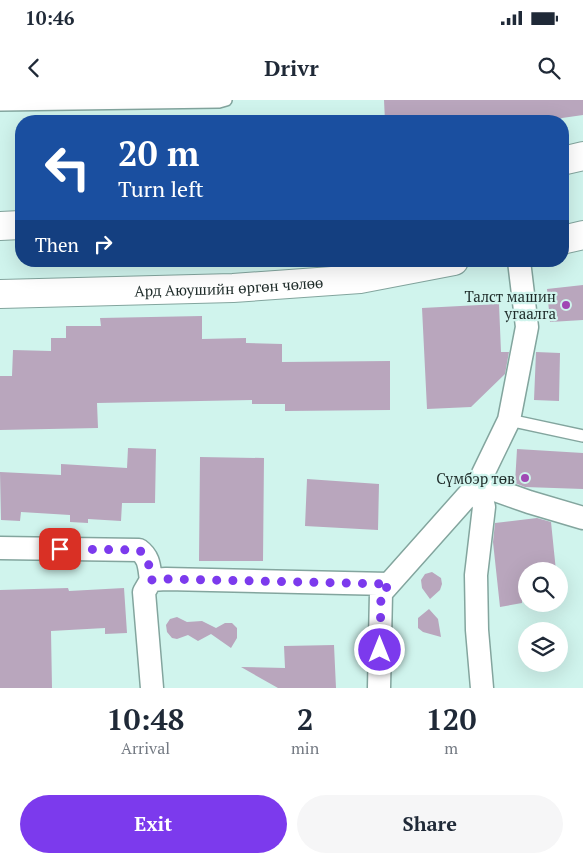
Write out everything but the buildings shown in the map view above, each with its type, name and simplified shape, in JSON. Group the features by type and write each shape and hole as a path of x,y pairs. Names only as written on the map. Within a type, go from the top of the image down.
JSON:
{"main road":[{"path":"569,159 583,156"},
{"path":"0,226 15,225"},
{"path":"569,238 583,235"},
{"name":"Ард Аюушийн өргөн чөлөө","path":"0,294 233,288 360,279 423,267"}],"street":[{"path":"379,688 381,593 478,484 509,420 527,327 520,267"},
{"path":"478,484 583,518"},
{"path":"478,484 484,506 476,575 477,630 482,688"},
{"path":"0,548 139,550 145,555 149,562 151,580 144,592 152,688"},
{"path":"151,580 390,584"}],"lane":[{"path":"0,105 219,102 226,100"},
{"path":"509,420 583,436"}],"place":[{"name":"Талст машин угаалга","path":"566,305"},
{"name":"Сүмбэр төв","path":"525,478"}],"route":[{"path":"60,549 139,550 149,562 151,580 390,584 381,593 380,650"}]}
